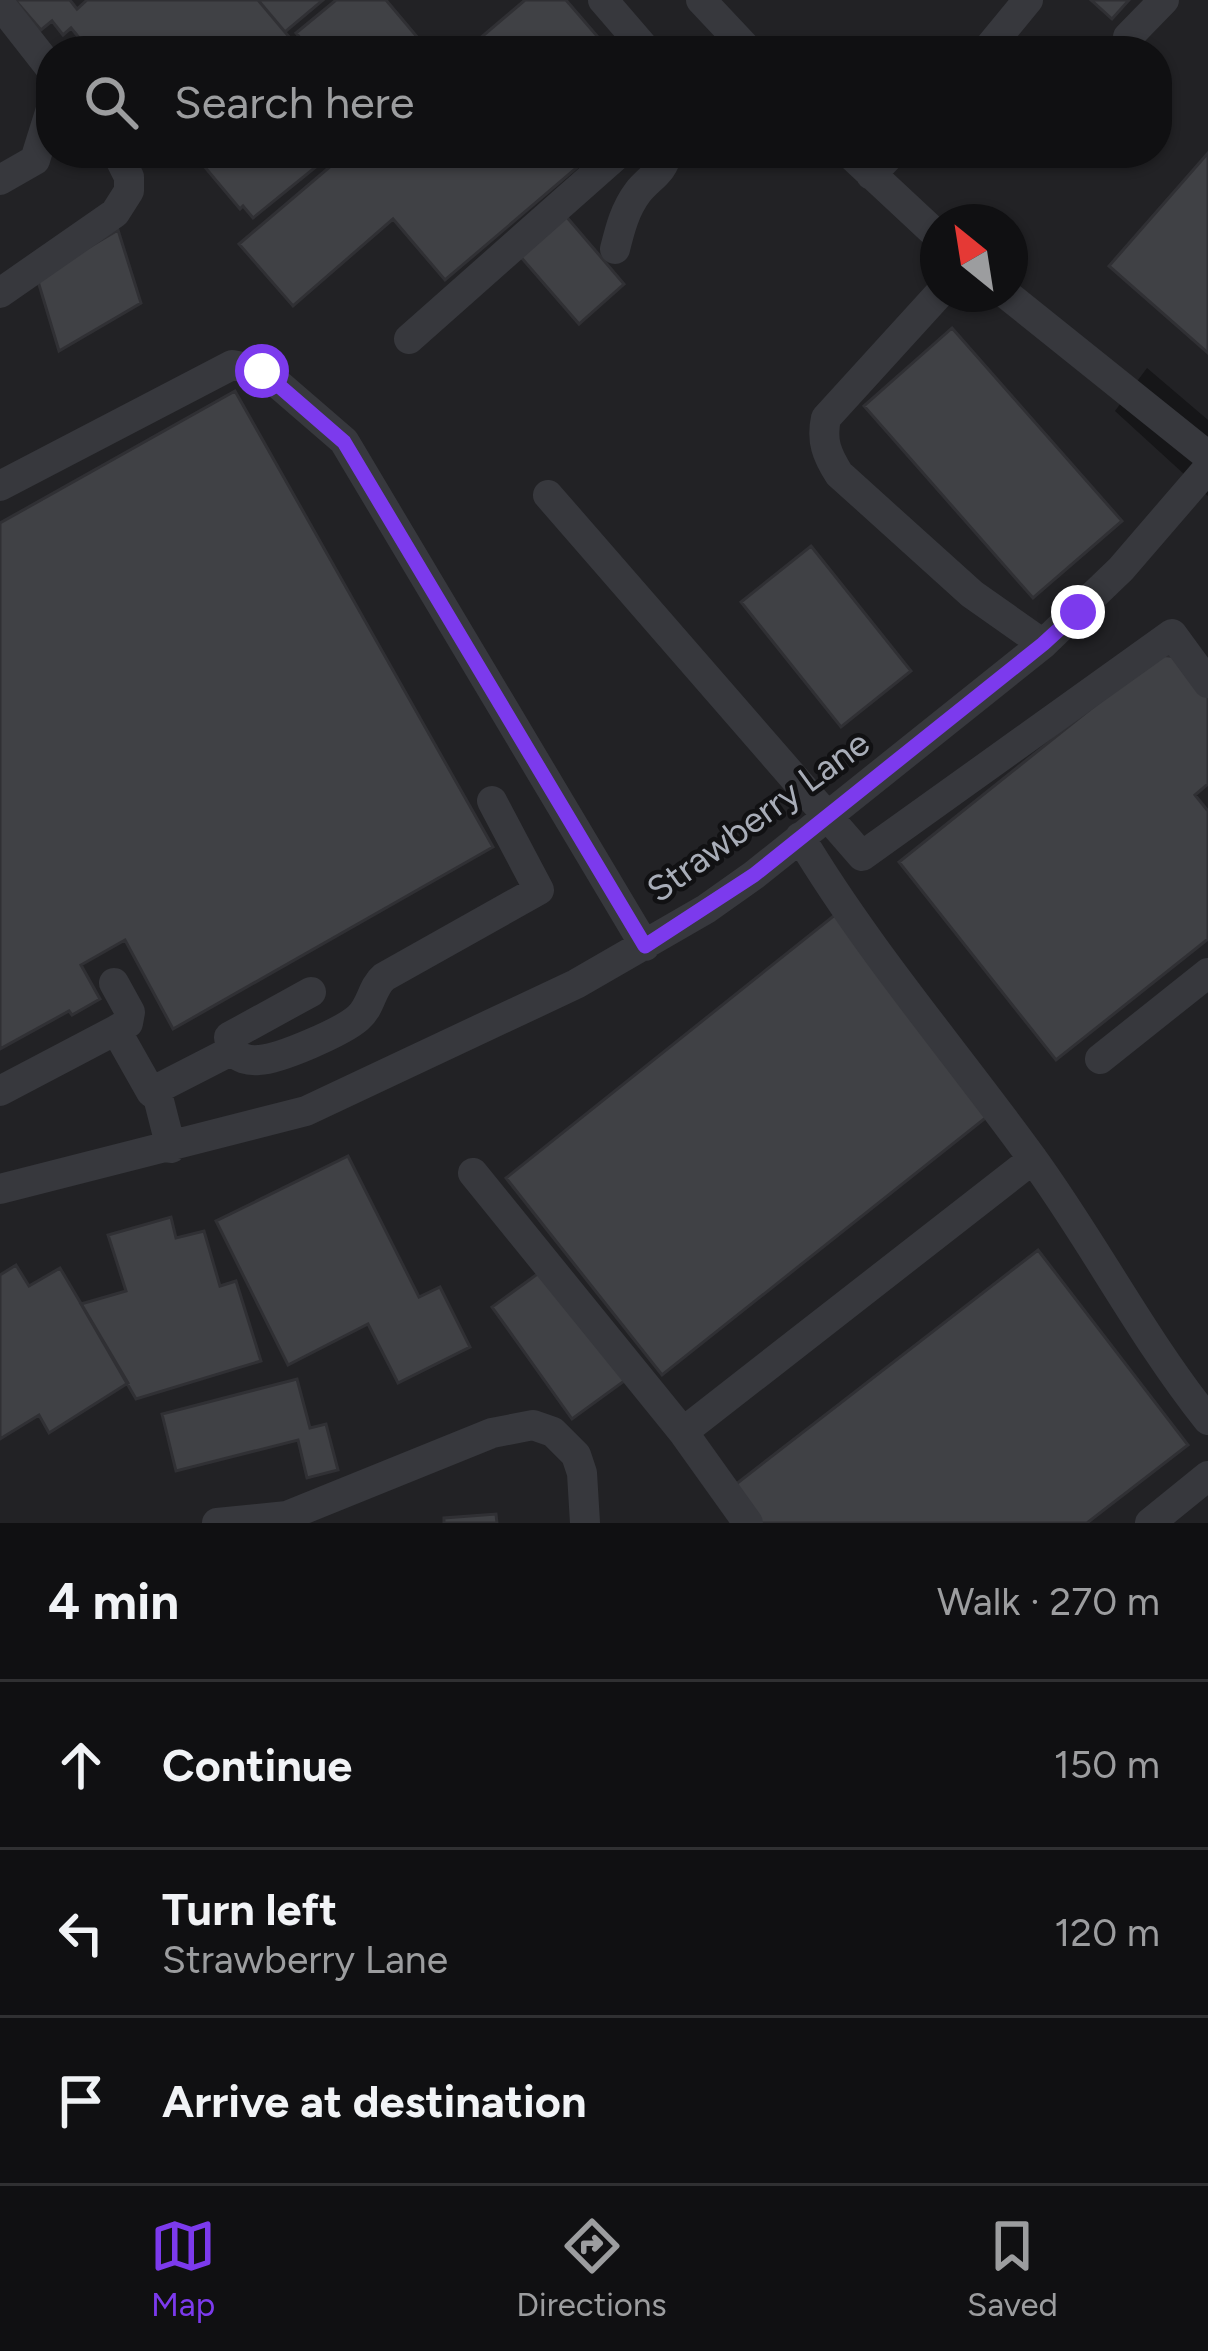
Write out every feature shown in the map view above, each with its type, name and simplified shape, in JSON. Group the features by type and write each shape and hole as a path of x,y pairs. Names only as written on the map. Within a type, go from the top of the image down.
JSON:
{"street":[{"path":"603,0 634,36"},
{"path":"701,0 723,36"},
{"path":"998,36 1028,0"},
{"path":"1128,36 1164,0"},
{"path":"0,4 36,49"},
{"path":"0,52 36,56"},
{"path":"0,180 36,157"},
{"path":"0,293 123,204 130,177 125,168"},
{"path":"410,339 602,168"},
{"path":"615,249 621,221 638,192 662,168"},
{"path":"878,168 920,216"},
{"path":"923,312 826,418 827,455 838,474 972,593 1043,644"},
{"path":"1028,312 1208,456"},
{"path":"0,486 232,365 262,371 344,442 645,946"},
{"name":"Strawberry Lane","path":"0,1189 306,1111 576,984 645,946 722,898 1043,644 1120,569 1208,468"},
{"path":"548,495 862,856 1172,634 1208,683"},
{"path":"231,1052 262,1060 342,1027 364,1011 375,984 384,977 539,890 492,801"},
{"path":"800,837 837,898 1033,1159 1163,1362 1208,1420"},
{"path":"1100,1059 1208,973"},
{"path":"0,1091 128,1023 130,1012 114,982"},
{"path":"231,1052 229,1037 311,992"},
{"path":"116,1030 151,1093 158,1096 171,1148"},
{"path":"151,1093 231,1052"},
{"path":"683,1432 1033,1159"},
{"path":"473,1173 683,1432 748,1523"},
{"path":"217,1523 286,1516 492,1433 533,1425 553,1432 576,1456 582,1473 585,1523"},
{"path":"1150,1523 1208,1476"}],"shaded area":[{"path":"0,0 1208,0 1208,420 1147,368 1115,411 1208,496 1208,1523 0,1523"}],"building":[{"path":"15,0 70,0 77,9 87,0 258,0 288,36 78,36 71,28 63,35 52,21 41,30"},
{"path":"258,0 323,0 285,32"},
{"path":"336,0 386,0 416,36 298,36 296,33"},
{"path":"525,0 566,0 597,36 483,36"},
{"path":"1091,0 1129,0 1112,19"},
{"path":"1208,153 1208,353 1109,266"},
{"path":"206,168 315,168 253,218 243,206 240,209"},
{"path":"328,168 576,168 445,280 393,219 293,306 239,244"},
{"path":"565,215 624,284 579,324 519,255"},
{"path":"118,230 141,303 59,351 37,278"},
{"path":"952,328 1122,521 1033,598 864,406"},
{"path":"235,391 493,847 173,1029 125,940 81,965 100,999 0,1049 0,523"},
{"path":"811,546 911,671 841,727 741,602"},
{"path":"1158,655 1180,657 1208,692 1208,784 1195,795 1208,811 1208,939 1056,1060 899,862"},
{"path":"836,914 993,1112 662,1375 506,1178"},
{"path":"348,1156 419,1297 440,1287 470,1347 398,1383 368,1324 288,1365 216,1221"},
{"path":"171,1217 176,1238 204,1231 220,1286 236,1281 261,1361 136,1399 81,1304 126,1291 108,1235"},
{"path":"1038,1250 1188,1445 1087,1523 758,1523 731,1488"},
{"path":"16,1265 29,1286 60,1268 128,1383 49,1433 39,1415 0,1439 0,1275"},
{"path":"547,1267 627,1379 572,1419 492,1307"},
{"path":"297,1379 310,1428 326,1424 338,1470 307,1478 298,1440 176,1471 162,1414"},
{"path":"496,1514 497,1523 444,1523 444,1518"}],"route":[{"path":"262,371 344,442 645,946 754,875 1078,612"}]}
